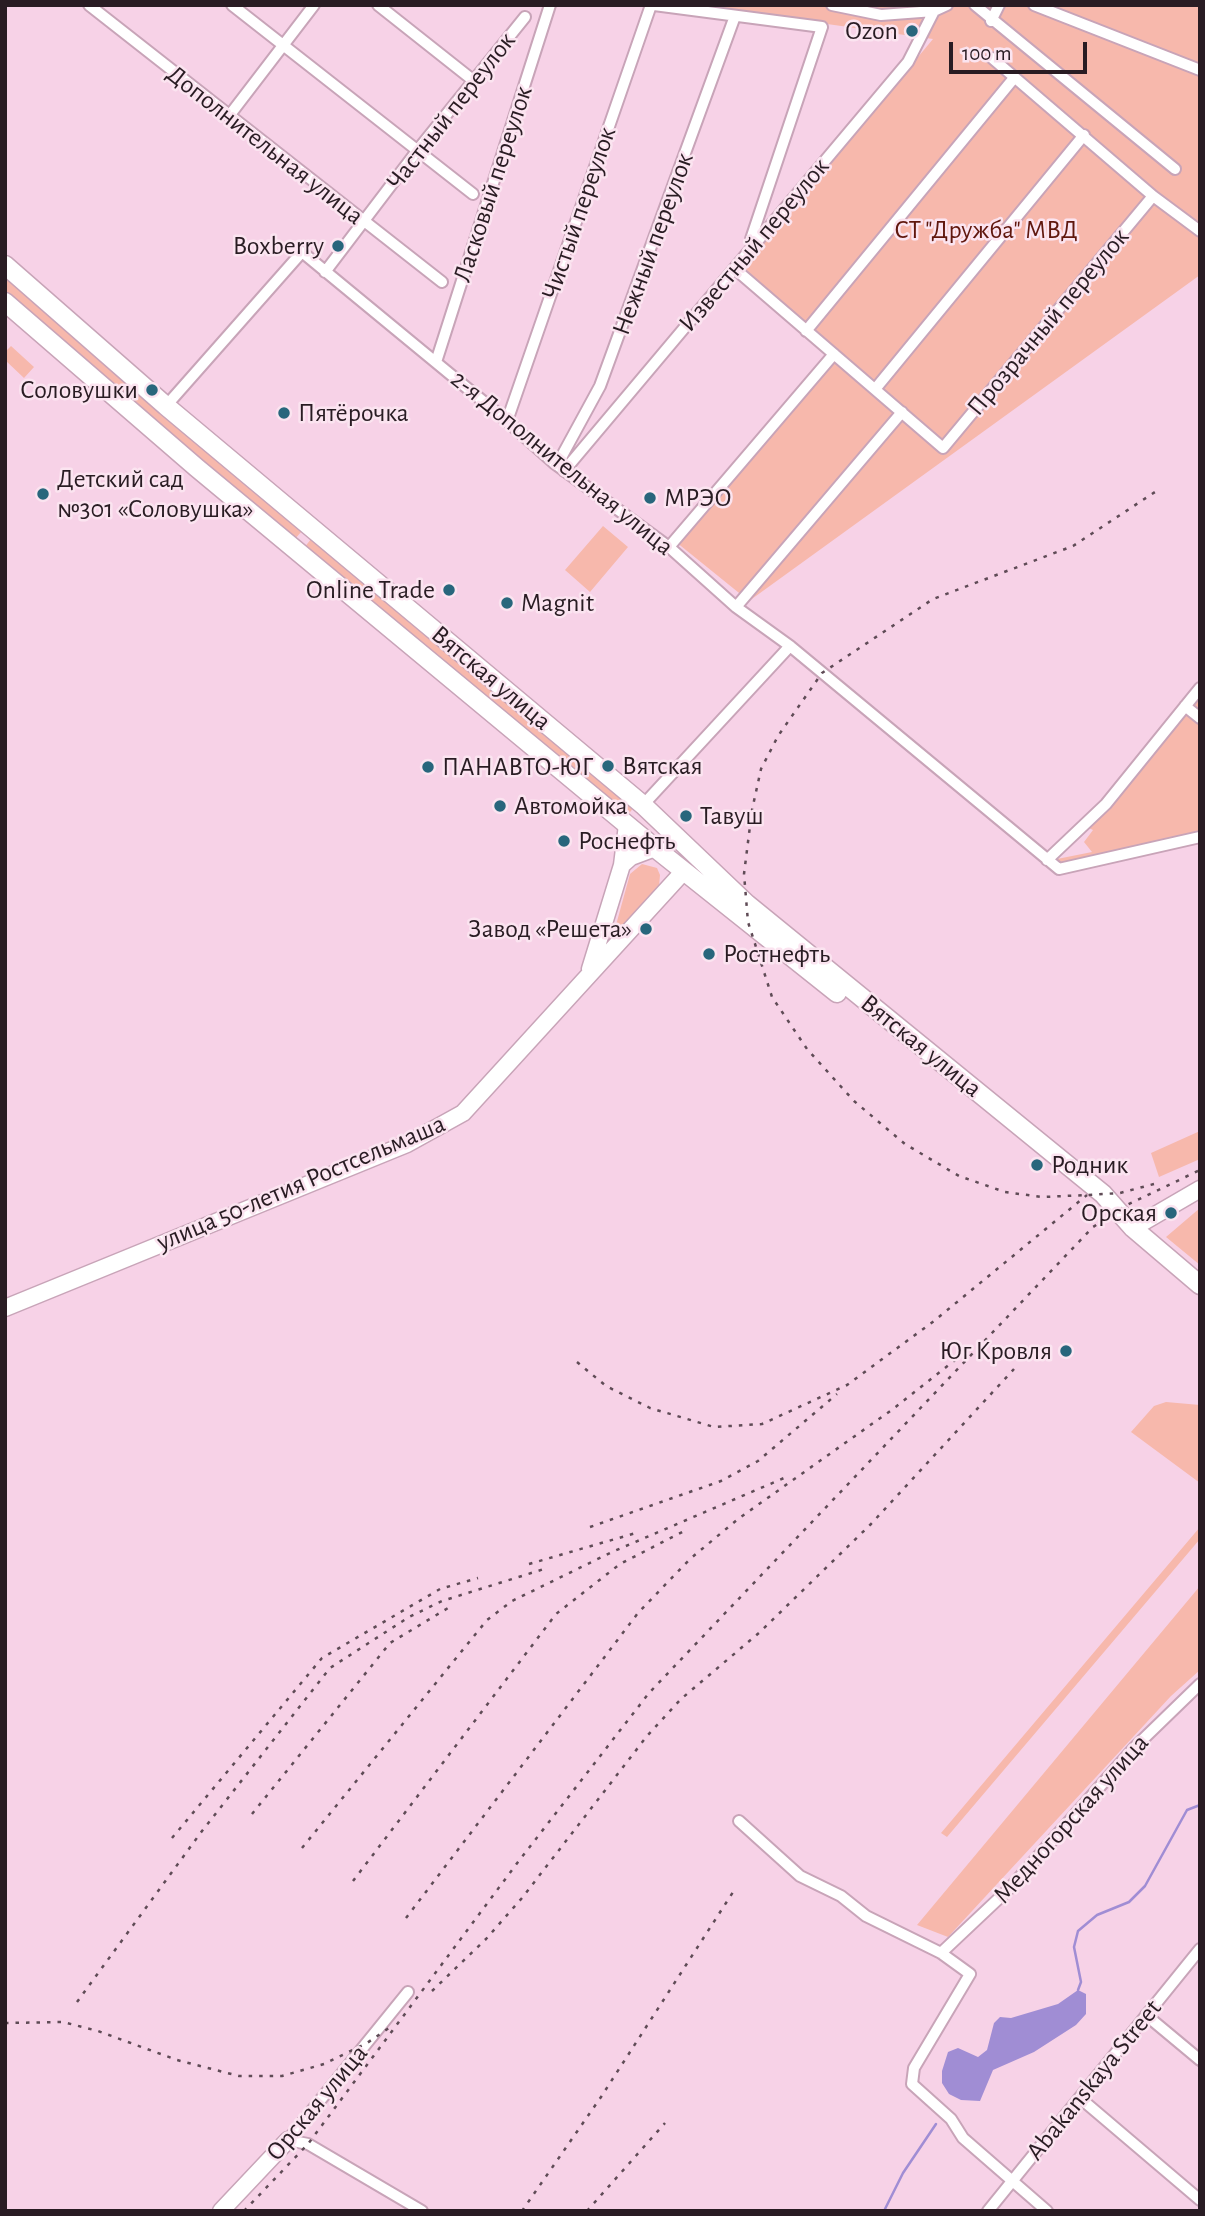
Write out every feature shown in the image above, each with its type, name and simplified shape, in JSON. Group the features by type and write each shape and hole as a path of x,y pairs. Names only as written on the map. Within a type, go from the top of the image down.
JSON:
{"main road":[{"name":"Вятская улица","path":"5,265 309,528 643,805 747,904 1103,1194 1133,1228"},
{"name":"Вятская улица","path":"5,302 293,548 627,825 1103,1208 1133,1228 1200,1285"},
{"path":"293,548 306,543 309,528"},
{"path":"588,974 604,933 621,865 627,825 643,805"},
{"path":"621,865 655,848 682,841"},
{"path":"684,871 698,856"},
{"name":"улица 50-летия Ростсельмаша","path":"5,1307 407,1144 437,1128 471,1104 684,871"},
{"path":"1133,1228 1200,1189"},
{"name":"Орская улица","path":"222,2211 288,2140"}],"street":[{"path":"232,5 472,194"},
{"path":"229,116 314,5"},
{"path":"378,5 474,81"},
{"name":"Ласковый переулок","path":"436,362 550,5"},
{"path":"652,5 822,27 751,239 754,244"},
{"name":"Чистый переулок","path":"507,421 652,5"},
{"path":"832,5 881,15 934,11 947,5"},
{"path":"975,5 991,21 1175,169"},
{"path":"991,21 999,5"},
{"path":"1034,5 1200,71"},
{"name":"Дополнительная улица","path":"94,7 442,282"},
{"name":"Известный переулок","path":"560,468 735,269 908,61 934,11"},
{"name":"Нежный переулок","path":"560,468 600,386 735,16"},
{"name":"Частный переулок","path":"325,272 416,151 525,17"},
{"path":"992,58 1153,196 1200,231"},
{"path":"806,331 1014,78"},
{"path":"876,388 1084,135"},
{"name":"Прозрачный переулок","path":"902,412 943,448 1153,196"},
{"name":"2-я Дополнительная улица","path":"166,406 302,252 560,468 669,547 736,607 790,646 1059,869 1200,837"},
{"path":"735,269 902,412 736,607"},
{"path":"669,547 834,354"},
{"path":"643,805 790,646"},
{"path":"1047,860 1106,804 1200,688"},
{"path":"1185,706 1200,718"},
{"name":"Медногорская улица","path":"941,1953 1011,1887 1135,1747 1200,1684"},
{"path":"739,1821 800,1876 841,1896 866,1916 941,1953 970,1974 914,2068 912,2084 951,2119 963,2138 1047,2211"},
{"name":"Abakanskaya Street","path":"988,2211 1200,1949"},
{"name":"Орская улица","path":"288,2140 408,1992"},
{"path":"1146,2015 1200,2060"},
{"path":"1080,2098 1200,2200"},
{"path":"288,2140 308,2144 422,2211"}],"green space":[{"name":"СТ \"Дружба\" МВД","path":"693,5 1200,5 1200,275 749,601 676,542 835,354 739,272 933,39"},
{"path":"5,277 302,531 294,540 5,294"},
{"path":"11,346 34,367 24,378 5,360 5,352"},
{"path":"603,526 628,547 590,592 565,570"},
{"path":"311,539 634,806 631,811 628,814 304,548"},
{"path":"1200,694 1200,835 1059,867 1052,860 1092,852 1084,842 1093,830 1087,827"},
{"path":"642,864 657,868 660,875 659,886 615,937 613,936 630,874"},
{"path":"1200,1131 1200,1159 1159,1177 1151,1153"},
{"path":"1200,1208 1200,1265 1166,1237"},
{"path":"1166,1402 1200,1405 1200,1483 1131,1432 1154,1406"},
{"path":"1200,1527 1200,1539 947,1837 941,1833"},
{"path":"1200,1586 1200,1670 1171,1696 948,1937 917,1925"}],"shaded area":[{"path":"1078,1990 1086,1994 1086,2014 1076,2025 1034,2052 993,2070 980,2101 961,2100 949,2094 942,2083 942,2071 948,2052 958,2048 978,2057 987,2050 994,2023 1000,2017 1011,2018 1058,2004"}],"waterway":[{"path":"1078,1990 1081,1982 1074,1947 1078,1931 1097,1915 1129,1902 1145,1886 1187,1810 1200,1805"},
{"path":"884,2211 903,2173 936,2124"}],"railway":[{"path":"1154,1184 1120,1193 1087,1195 1042,1197 1005,1192 959,1176 905,1144 854,1101 807,1049 772,997 748,922 744,874 752,810 761,769 778,736 822,673 933,599 1073,546 1155,492"},
{"path":"244,2211 308,2144 518,1862 649,1693 1093,1227 1127,1205 1200,1170"},
{"path":"577,1362 606,1386 650,1408 714,1427 762,1424 847,1385 934,1321 1087,1195"},
{"path":"406,1918 638,1613 690,1559 738,1519 893,1409 955,1360"},
{"path":"432,1991 486,1939 522,1898 647,1736 681,1699 760,1632 871,1524 1014,1369"},
{"path":"590,1527 721,1481 758,1461 837,1394"},
{"path":"302,1848 487,1620 512,1601 612,1552 784,1478"},
{"path":"353,1881 556,1614 620,1564 688,1529"},
{"path":"529,1564 636,1533"},
{"path":"77,2002 202,1831 330,1668 409,1617 442,1601 544,1569"},
{"path":"172,1838 322,1658 440,1589 478,1578"},
{"path":"252,1814 390,1643 448,1608"},
{"path":"522,2211 601,2097 735,1889"},
{"path":"5,2023 63,2022 98,2031 177,2060 239,2076 282,2076 324,2064 367,2043 389,2028"},
{"path":"587,2211 665,2123"}],"place":[{"name":"Ozon","path":"912,31"},
{"name":"Boxberry","path":"338,246"},
{"name":"Соловушки","path":"152,390"},
{"name":"Пятёрочка","path":"284,413"},
{"name":"Детский сад №301 «Соловушка»","path":"43,494"},
{"name":"МРЭО","path":"650,498"},
{"name":"Online Trade","path":"449,590"},
{"name":"Magnit","path":"507,603"},
{"name":"Вятская","path":"608,766"},
{"name":"ПАНАВТО-ЮГ","path":"428,767"},
{"name":"Автомойка","path":"500,806"},
{"name":"Тавуш","path":"686,816"},
{"name":"Роснефть","path":"564,841"},
{"name":"Завод «Решета»","path":"646,929"},
{"name":"Ростнефть","path":"709,954"},
{"name":"Родник","path":"1037,1165"},
{"name":"Орская","path":"1171,1213"},
{"name":"Юг Кровля","path":"1066,1351"}]}
